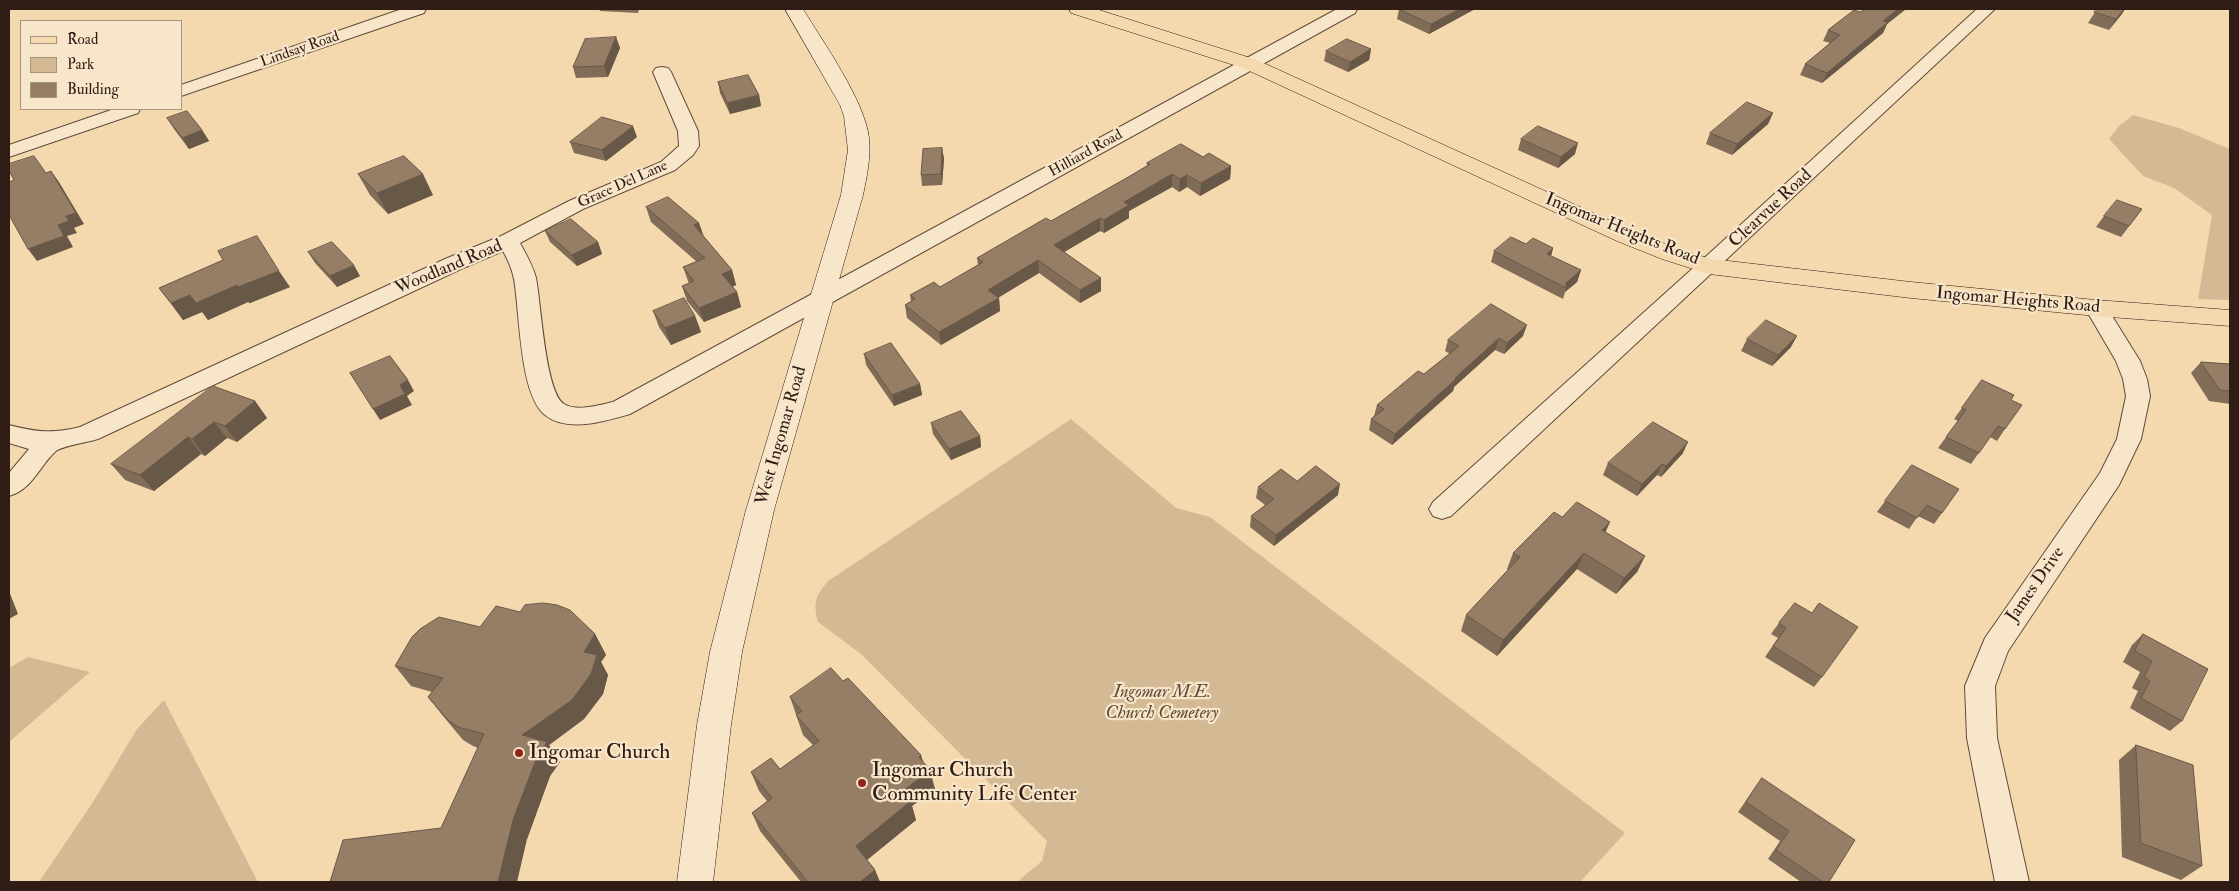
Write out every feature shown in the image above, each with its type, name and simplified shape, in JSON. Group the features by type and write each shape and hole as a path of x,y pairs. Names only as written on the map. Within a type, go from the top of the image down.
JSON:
{"main road":[{"name":"Ingomar Heights Road","path":"1078,9 1250,64 1626,236 1670,254 1709,266 1902,289 2096,308 2230,318"}],"street":[{"name":"Lindsay Road","path":"182,91 418,9"},
{"name":"West Ingomar Road","path":"696,882 713,734 724,661 760,510 852,195 858,166 860,134 856,118 794,9"},
{"name":"Hilliard Road","path":"822,298 1349,9"},
{"name":"Clearvue Road","path":"1442,508 1709,266 1987,9"},
{"name":"Grace Del Lane","path":"508,241 576,205 655,172 682,157 689,146 688,131 662,72"},
{"path":"9,151 128,110"},
{"name":"Woodland Road","path":"9,434 28,442 49,443 89,433 453,264 508,241 525,278 539,380 547,403 554,410 575,416 602,413 620,408 822,298"},
{"name":"James Drive","path":"2012,882 1982,738 1980,686 1995,647 2014,615 2110,478 2130,439 2138,396 2135,379 2128,361 2096,308"},
{"path":"9,486 18,480 49,443"}],"green space":[{"path":"2133,115 2179,128 2230,149 2230,300 2198,299 2212,215 2174,188 2143,176 2109,139 2119,126"},
{"name":"Ingomar M.E. Church Cemetery","path":"1071,419 1176,508 1210,517 1625,833 1580,882 1017,882 1042,861 1047,841 861,654 818,622 816,600 828,581"},
{"path":"28,657 90,672 9,742 9,668"},
{"path":"164,700 258,882 39,882 93,802 137,729"}],"building":[{"path":"1399,9 1460,9 1431,24"},
{"path":"1865,9 1898,9 1883,21 1888,22 1827,73 1805,64 1840,35 1828,30 1854,10 1860,12"},
{"path":"2097,9 2124,9 2116,19 2094,12"},
{"path":"616,37 604,66 573,67 585,39"},
{"path":"1347,39 1371,49 1350,62 1326,51"},
{"path":"748,75 759,95 727,103 718,82"},
{"path":"1747,102 1773,113 1737,144 1710,133"},
{"path":"187,111 202,130 182,138 167,118"},
{"path":"602,117 633,126 602,150 570,142"},
{"path":"1538,126 1578,143 1561,157 1521,139"},
{"path":"1181,144 1203,157 1209,153 1231,166 1201,183 1187,175 1180,179 1172,174 1124,202 1129,205 1104,220 1100,218 1054,245 1101,278 1080,290 1038,260 988,290 999,298 939,332 905,305 915,299 910,295 934,282 940,287 983,262 977,258 1046,218 1051,221 1130,176 1150,164 1147,163"},
{"path":"942,148 941,174 921,175 923,149"},
{"path":"34,156 46,173 51,171 76,213 66,216 69,221 58,225 64,236 28,249 9,215 9,182 14,180 9,171 9,164"},
{"path":"404,156 423,174 377,193 358,174"},
{"path":"668,197 699,223 694,225 732,270 722,274 737,292 699,308 682,286 694,281 683,267 705,258 646,207"},
{"path":"2117,200 2142,209 2129,226 2104,216"},
{"path":"571,219 598,242 572,255 545,231"},
{"path":"257,236 279,271 238,287 237,285 196,303 190,295 171,303 159,288 223,260 218,251"},
{"path":"1511,237 1526,244 1533,238 1553,248 1547,254 1581,270 1566,283 1566,288 1494,251"},
{"path":"332,242 354,265 330,276 308,252"},
{"path":"684,298 695,316 665,328 653,311"},
{"path":"1491,304 1527,325 1507,343 1499,338 1395,434 1371,419 1384,409 1377,405 1418,371 1424,374 1459,346 1448,340"},
{"path":"1766,320 1797,336 1778,355 1747,339"},
{"path":"891,343 920,384 892,395 864,354"},
{"path":"390,356 408,380 400,385 405,394 373,409 350,373"},
{"path":"2201,362 2230,364 2230,391 2220,390"},
{"path":"1982,380 2014,395 2011,400 2022,405 2005,429 1998,426 1979,453 1946,437 1966,410 1962,408"},
{"path":"213,386 255,401 225,426 214,422 192,439 188,437 140,475 111,464"},
{"path":"961,411 980,436 949,449 931,423"},
{"path":"1653,422 1688,442 1666,466 1662,464 1642,484 1608,463"},
{"path":"1912,465 1959,489 1942,513 1927,505 1917,518 1885,501"},
{"path":"1316,466 1340,484 1276,535 1251,516 1274,499 1258,487 1281,469 1297,481"},
{"path":"1577,502 1610,522 1602,530 1645,556 1624,578 1584,553 1503,640 1466,615 1520,557 1513,553 1554,512 1562,517"},
{"name":"Ingomar Church","path":"543,603 557,605 570,610 595,634 584,652 597,655 591,674 572,700 522,735 547,742 537,757 513,820 498,882 330,882 343,840 441,828 484,734 458,727 448,720 428,697 443,678 395,666 412,637 420,629 439,617 480,627 496,606 520,612 525,605"},
{"path":"1795,603 1812,613 1819,603 1858,627 1822,677 1773,646 1786,628 1779,623"},
{"path":"2143,634 2208,669 2182,721 2141,698 2150,681 2144,677 2152,661 2135,651"},
{"name":"Ingomar Church Community Life Center","path":"831,668 843,681 848,678 921,755 919,757 930,770 903,791 911,801 856,846 875,870 860,882 808,882 752,813 772,798 751,772 771,758 780,769 819,741 796,715 802,711 790,697"},
{"path":"2136,745 2193,765 2202,866 2141,843"},
{"path":"1762,778 1855,840 1829,882 1823,882 1776,850 1789,831 1746,802"}],"place":[{"name":"Ingomar Church","path":"519,753"},
{"name":"Ingomar Church Community Life Center","path":"862,783"}]}
